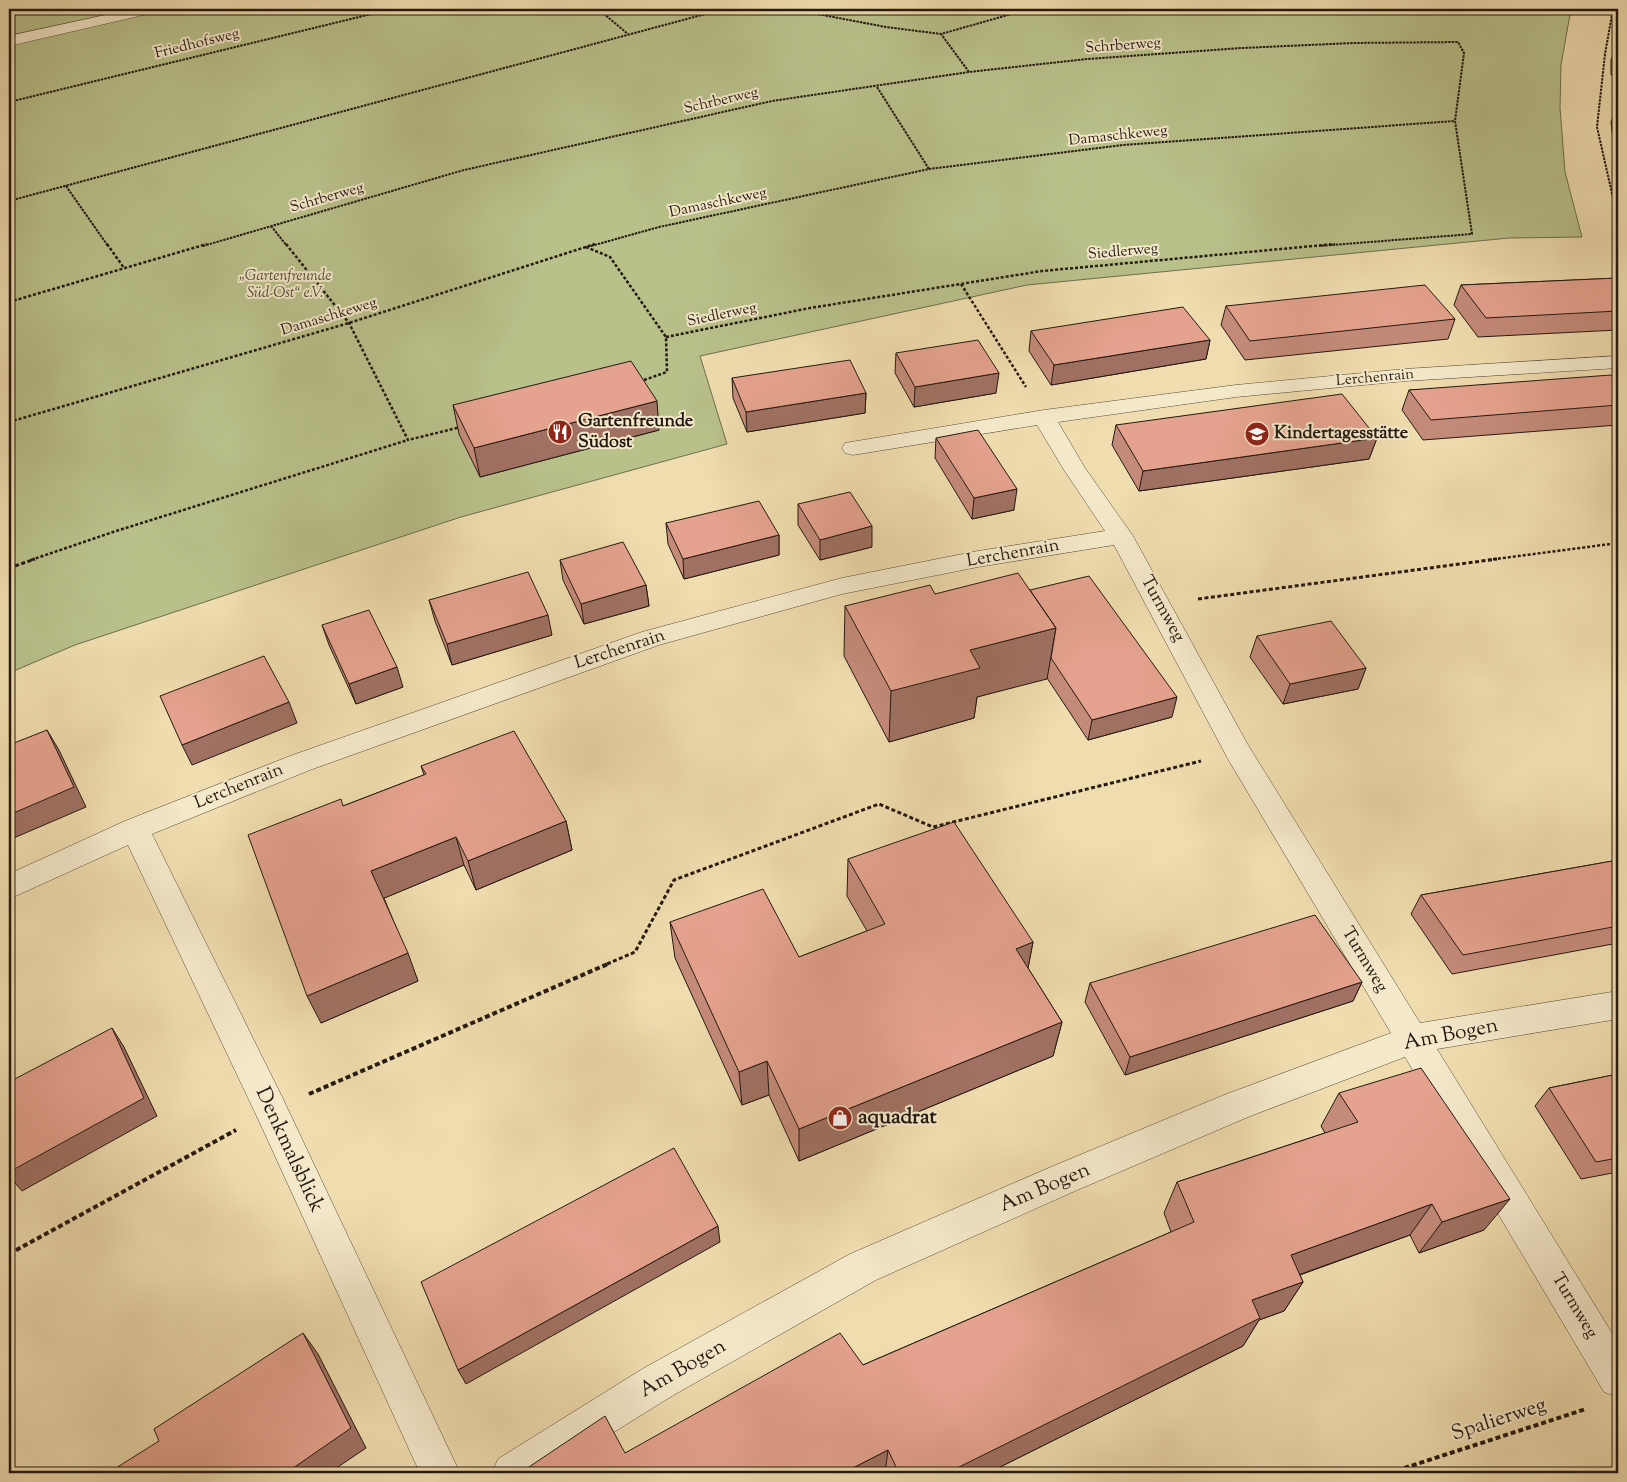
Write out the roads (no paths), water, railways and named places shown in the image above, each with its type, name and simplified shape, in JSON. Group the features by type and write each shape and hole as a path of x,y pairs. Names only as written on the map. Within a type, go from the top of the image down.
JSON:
{"street":[{"path":"9,41 152,9"},
{"name":"Lerchenrain","path":"853,448 1044,417 1246,390 1405,375 1618,362"},
{"path":"1044,417 1075,470 1121,536"},
{"name":"Lerchenrain","path":"9,887 135,829 300,763 650,638 842,586 978,559 1121,536"},
{"name":"Turmweg","path":"1121,536 1238,752 1618,1378"},
{"name":"Denkmalsblick","path":"135,829 271,1110 440,1473"},
{"name":"Am Bogen","path":"512,1473 658,1382 863,1267 1236,1106 1413,1039 1618,1005"}],"place":[{"name":"Gartenfreunde Südost","path":"560,432"},
{"name":"Kindertagesstätte","path":"1257,434"},
{"name":"aquadrat","path":"840,1118"}],"park label":[{"name":"„Gartenfreunde Süd-Ost“ e.V.","path":"285,284"}]}
